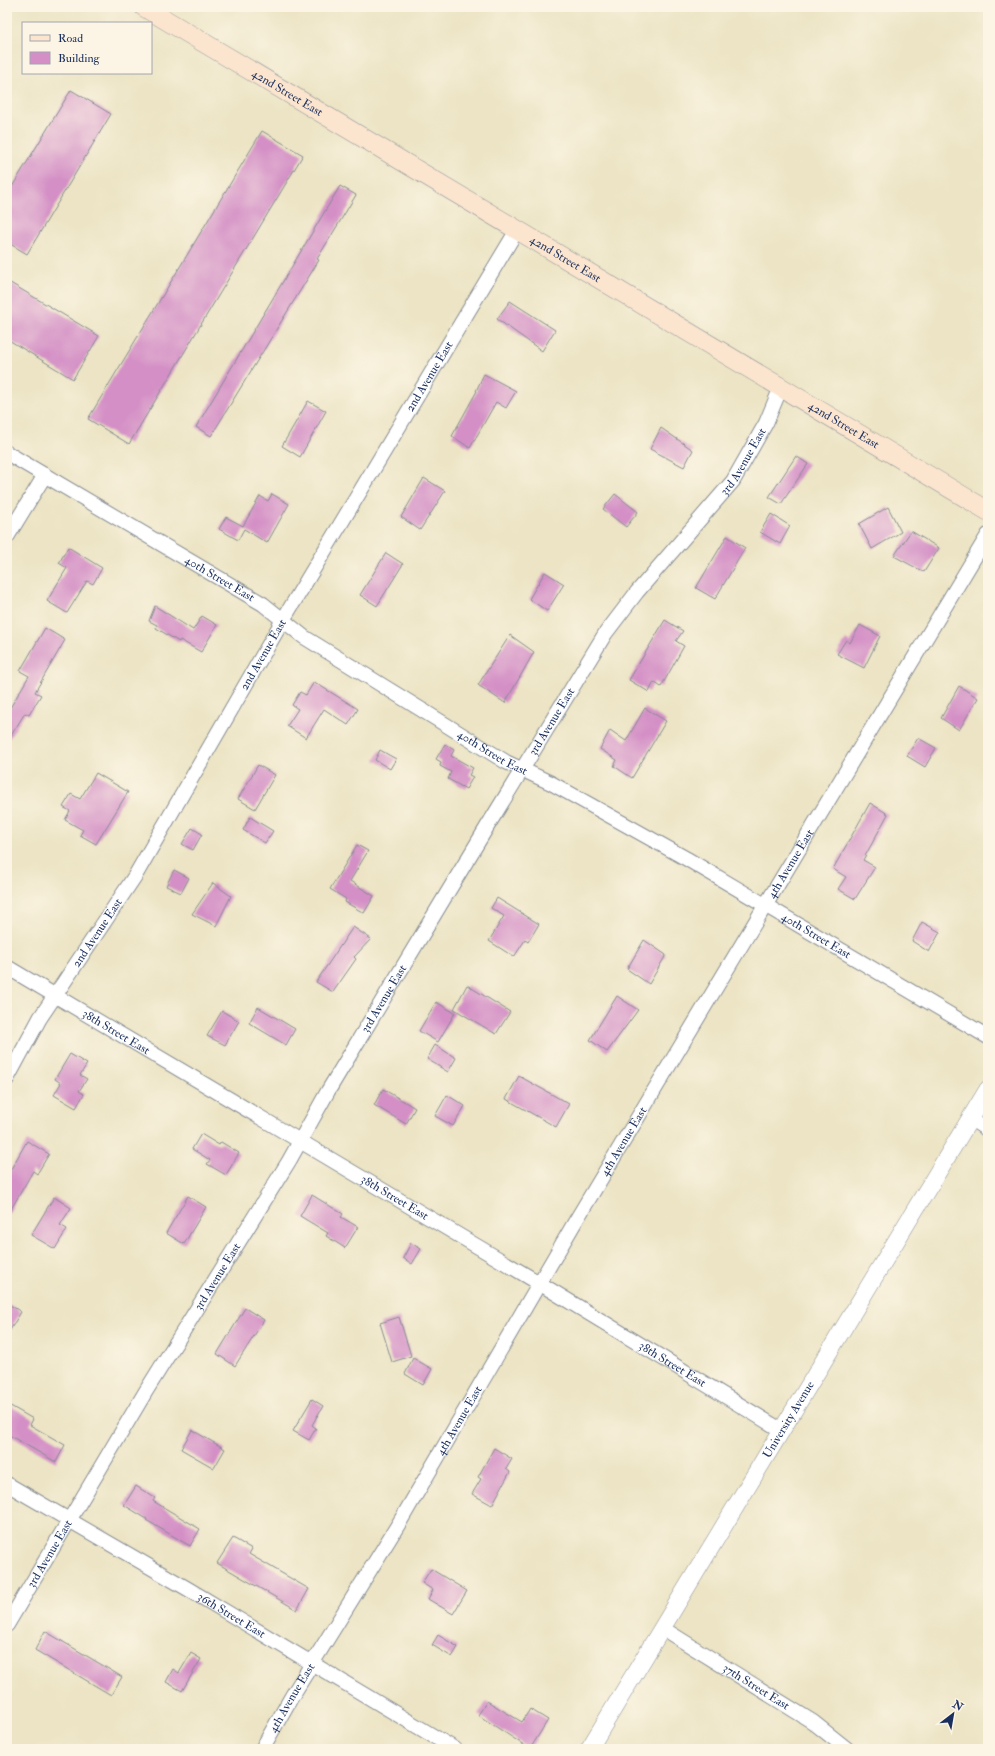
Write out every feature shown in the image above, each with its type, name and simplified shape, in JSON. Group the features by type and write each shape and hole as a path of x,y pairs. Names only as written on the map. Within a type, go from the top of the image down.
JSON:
{"main road":[{"name":"42nd Street East","path":"144,7 988,511"}],"street":[{"name":"2nd Avenue East","path":"7,1079 40,1018 135,876 283,620 517,230"},
{"name":"3rd Avenue East","path":"7,1625 301,1140 328,1091 522,769 605,634 638,592 733,481 766,423 781,387"},
{"name":"40th Street East","path":"7,453 263,604 304,637 506,762 551,783 766,906 988,1037"},
{"path":"7,537 45,475"},
{"name":"4th Avenue East","path":"262,1749 312,1664 401,1520 539,1282 988,535"},
{"name":"38th Street East","path":"7,967 539,1282 781,1430"},
{"name":"University Avenue","path":"589,1749 988,1089"},
{"path":"971,1119 988,1130"},
{"name":"36th Street East","path":"7,1484 188,1589 455,1749"},
{"name":"37th Street East","path":"662,1628 813,1722 847,1749"}],"building":[{"path":"71,90 111,114 27,254 7,242 7,195"},
{"path":"262,131 303,155 129,444 88,419"},
{"path":"340,186 356,195 317,259 319,260 211,436 196,427"},
{"path":"7,281 99,336 73,379 7,339"},
{"path":"510,301 555,330 542,351 497,319"},
{"path":"484,374 516,391 506,408 496,402 470,448 452,436 477,391"},
{"path":"308,401 326,411 300,457 282,446"},
{"path":"661,428 693,450 684,467 650,449"},
{"path":"796,456 808,464 781,504 769,497"},
{"path":"424,478 445,491 420,530 401,517"},
{"path":"272,494 289,504 267,543 244,529 238,540 219,529 226,517 243,526 260,496 268,501"},
{"path":"615,494 638,512 626,527 603,509"},
{"path":"888,507 901,532 872,549 859,524"},
{"path":"771,514 790,526 780,544 760,532"},
{"path":"911,531 939,548 924,572 894,556"},
{"path":"727,536 745,548 715,599 696,588"},
{"path":"68,547 102,568 93,584 87,581 67,613 47,601 67,568 59,563"},
{"path":"386,553 403,564 377,606 360,595"},
{"path":"545,572 564,584 547,611 529,599"},
{"path":"155,606 193,630 202,616 217,625 201,652 180,640 179,642 156,628 157,625 149,621"},
{"path":"665,620 683,631 676,641 684,646 661,687 654,682 649,692 629,680"},
{"path":"860,625 880,636 864,668 837,654 846,640 850,643"},
{"path":"45,628 65,640 35,692 41,695 29,715 25,713 7,742 7,713 29,676 20,671"},
{"path":"510,635 534,652 505,703 478,685"},
{"path":"314,682 358,709 348,725 324,709 306,738 287,726 298,709 292,705 300,692 306,695"},
{"path":"959,686 978,698 959,730 941,718"},
{"path":"645,708 666,721 632,778 614,766 617,760 600,749 610,730 626,741"},
{"path":"918,738 936,748 925,767 907,756"},
{"path":"445,744 454,750 451,756 473,768 469,775 473,777 466,789 448,779 451,772 440,766 441,762 436,759"},
{"path":"380,750 396,759 390,769 375,760"},
{"path":"258,765 275,775 255,809 238,799"},
{"path":"96,773 128,792 96,844 80,835 83,830 65,820 70,811 63,807 71,794 80,799"},
{"path":"870,803 888,814 863,860 875,867 855,899 838,889 846,877 833,869"},
{"path":"250,817 273,831 265,843 243,830"},
{"path":"192,828 202,834 193,850 182,844"},
{"path":"357,845 368,851 350,881 374,896 364,913 345,902 346,899 330,889"},
{"path":"174,870 189,878 181,893 166,886"},
{"path":"213,883 231,896 216,926 192,914"},
{"path":"497,898 539,924 528,942 525,940 514,957 489,941 504,916 491,908"},
{"path":"922,922 940,932 929,952 912,941"},
{"path":"353,927 371,939 354,957 356,959 333,992 316,982"},
{"path":"644,940 666,955 649,984 627,969"},
{"path":"467,985 510,1012 496,1034 454,1009"},
{"path":"617,996 638,1010 607,1052 590,1040"},
{"path":"436,1002 455,1013 438,1042 419,1031"},
{"path":"258,1007 295,1029 286,1045 249,1023"},
{"path":"222,1011 239,1021 225,1045 207,1036"},
{"path":"435,1045 456,1058 448,1072 427,1059"},
{"path":"70,1054 87,1064 80,1075 87,1079 79,1091 84,1094 76,1108 54,1095 61,1083 55,1079"},
{"path":"519,1076 569,1104 556,1127 506,1099"},
{"path":"383,1089 415,1108 406,1124 374,1105"},
{"path":"447,1095 465,1106 453,1126 435,1116"},
{"path":"201,1134 219,1145 221,1142 239,1153 226,1175 207,1164 210,1160 192,1149"},
{"path":"27,1141 49,1154 37,1174 33,1171 7,1216 7,1176"},
{"path":"312,1195 343,1214 341,1217 358,1227 345,1248 326,1236 328,1233 300,1216"},
{"path":"188,1196 206,1207 184,1244 166,1233"},
{"path":"54,1197 71,1208 60,1225 67,1229 55,1249 31,1235"},
{"path":"411,1243 421,1249 412,1264 403,1258"},
{"path":"7,1303 21,1312 7,1335"},
{"path":"245,1308 264,1320 235,1366 217,1354"},
{"path":"399,1317 411,1356 392,1362 380,1323"},
{"path":"413,1358 432,1369 423,1385 405,1374"},
{"path":"312,1399 323,1406 312,1425 316,1428 309,1440 293,1431"},
{"path":"7,1404 33,1419 30,1425 65,1445 56,1462 7,1434"},
{"path":"192,1430 225,1449 214,1468 181,1449"},
{"path":"494,1448 512,1459 506,1469 510,1472 492,1505 472,1494 481,1479 478,1477"},
{"path":"136,1486 155,1498 153,1501 200,1529 190,1546 124,1505"},
{"path":"233,1538 252,1549 249,1554 309,1589 297,1610 217,1563"},
{"path":"431,1569 467,1591 453,1614 428,1599 433,1590 422,1583"},
{"path":"45,1631 122,1677 111,1695 35,1650"},
{"path":"438,1635 458,1647 452,1657 432,1645"},
{"path":"191,1653 201,1659 182,1691 166,1682 173,1669 179,1673"},
{"path":"487,1701 522,1722 530,1709 548,1720 530,1749 478,1715"}]}
